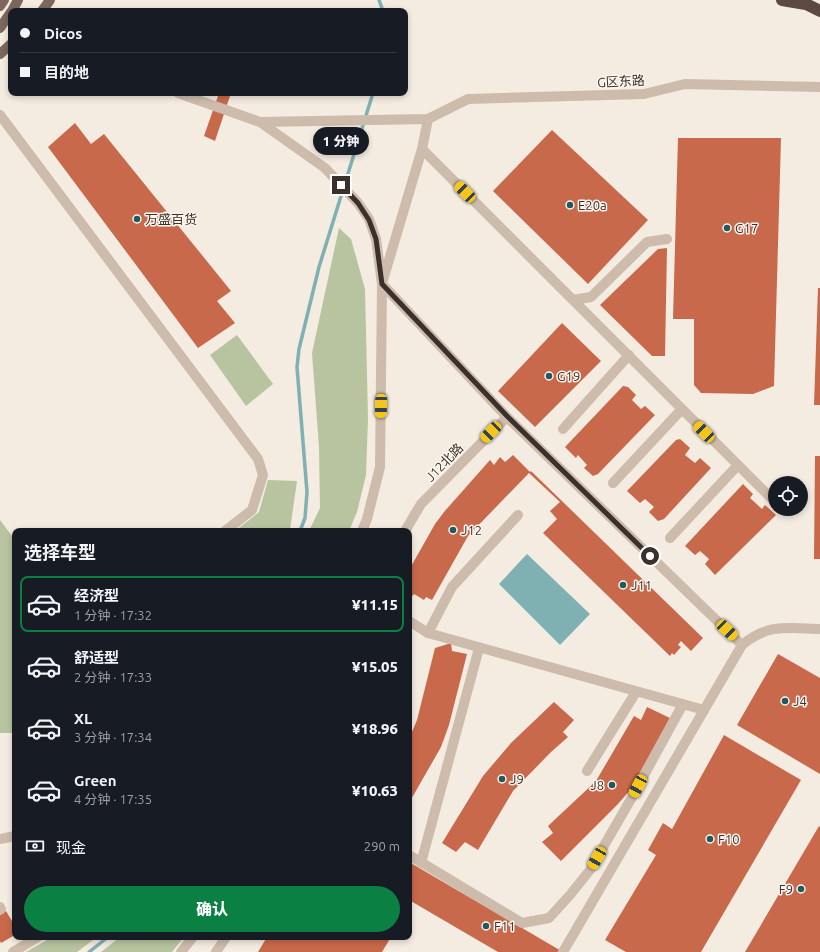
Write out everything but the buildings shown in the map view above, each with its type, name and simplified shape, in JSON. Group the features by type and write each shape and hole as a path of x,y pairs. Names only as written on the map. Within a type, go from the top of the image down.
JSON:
{"highway":[{"path":"782,0 806,4 820,11"}],"main road":[{"path":"0,6 4,0"},
{"path":"0,28 8,16"}],"street":[{"name":"G区东路","path":"428,119 468,99 644,94 686,84 820,87"},
{"path":"186,96 260,122 325,168 358,203 369,220 376,239 382,284 380,467 367,519 363,528"},
{"path":"0,115 258,460 263,475 252,510 229,528"},
{"path":"260,122 428,119 422,149 382,284"},
{"path":"422,149 768,495"},
{"path":"573,300 591,298 646,242 667,239"},
{"path":"382,284 507,416 742,645"},
{"path":"563,429 629,356"},
{"path":"613,483 682,409"},
{"name":"J12北路","path":"407,528 421,504 507,416"},
{"path":"670,538 738,466"},
{"path":"428,633 452,587 518,514"},
{"path":"412,623 428,633 704,710"},
{"path":"563,952 742,645 752,637 769,629 820,629"},
{"path":"421,863 479,648"},
{"path":"587,771 636,692"},
{"path":"412,857 522,923 549,918 590,870 683,704"},
{"path":"0,839 12,837"},
{"path":"13,952 33,940"},
{"path":"181,952 191,940"},
{"path":"216,952 224,940"}],"green space":[{"path":"339,228 351,239 365,289 368,418 366,475 357,512 350,528 310,528 320,508 319,447 312,353"},
{"path":"237,335 273,384 246,406 210,355"},
{"path":"268,480 297,481 290,528 239,528 259,512"},
{"path":"0,520 12,536 12,733 0,733"},
{"path":"47,940 93,940 77,952 26,952"},
{"path":"116,940 182,940 172,952 101,952"}],"water":[{"path":"527,554 590,614 560,645 499,584"}],"waterway":[{"path":"379,0 382,8"},
{"path":"301,528 305,518 307,492 297,367 299,349 319,267 372,96"},
{"path":"89,952 104,940"}],"place":[{"name":"E20a","path":"570,205"},
{"name":"万盛百货","path":"137,219"},
{"name":"G17","path":"727,228"},
{"name":"G19","path":"549,376"},
{"name":"J12","path":"453,530"},
{"name":"J11","path":"623,585"},
{"name":"J4","path":"785,701"},
{"name":"J9","path":"502,779"},
{"name":"J8","path":"612,785"},
{"name":"F10","path":"710,839"},
{"name":"F9","path":"801,889"},
{"name":"F11","path":"486,926"}],"route":[{"path":"341,185 358,203 369,220 376,239 382,284 507,416 650,556"}]}
